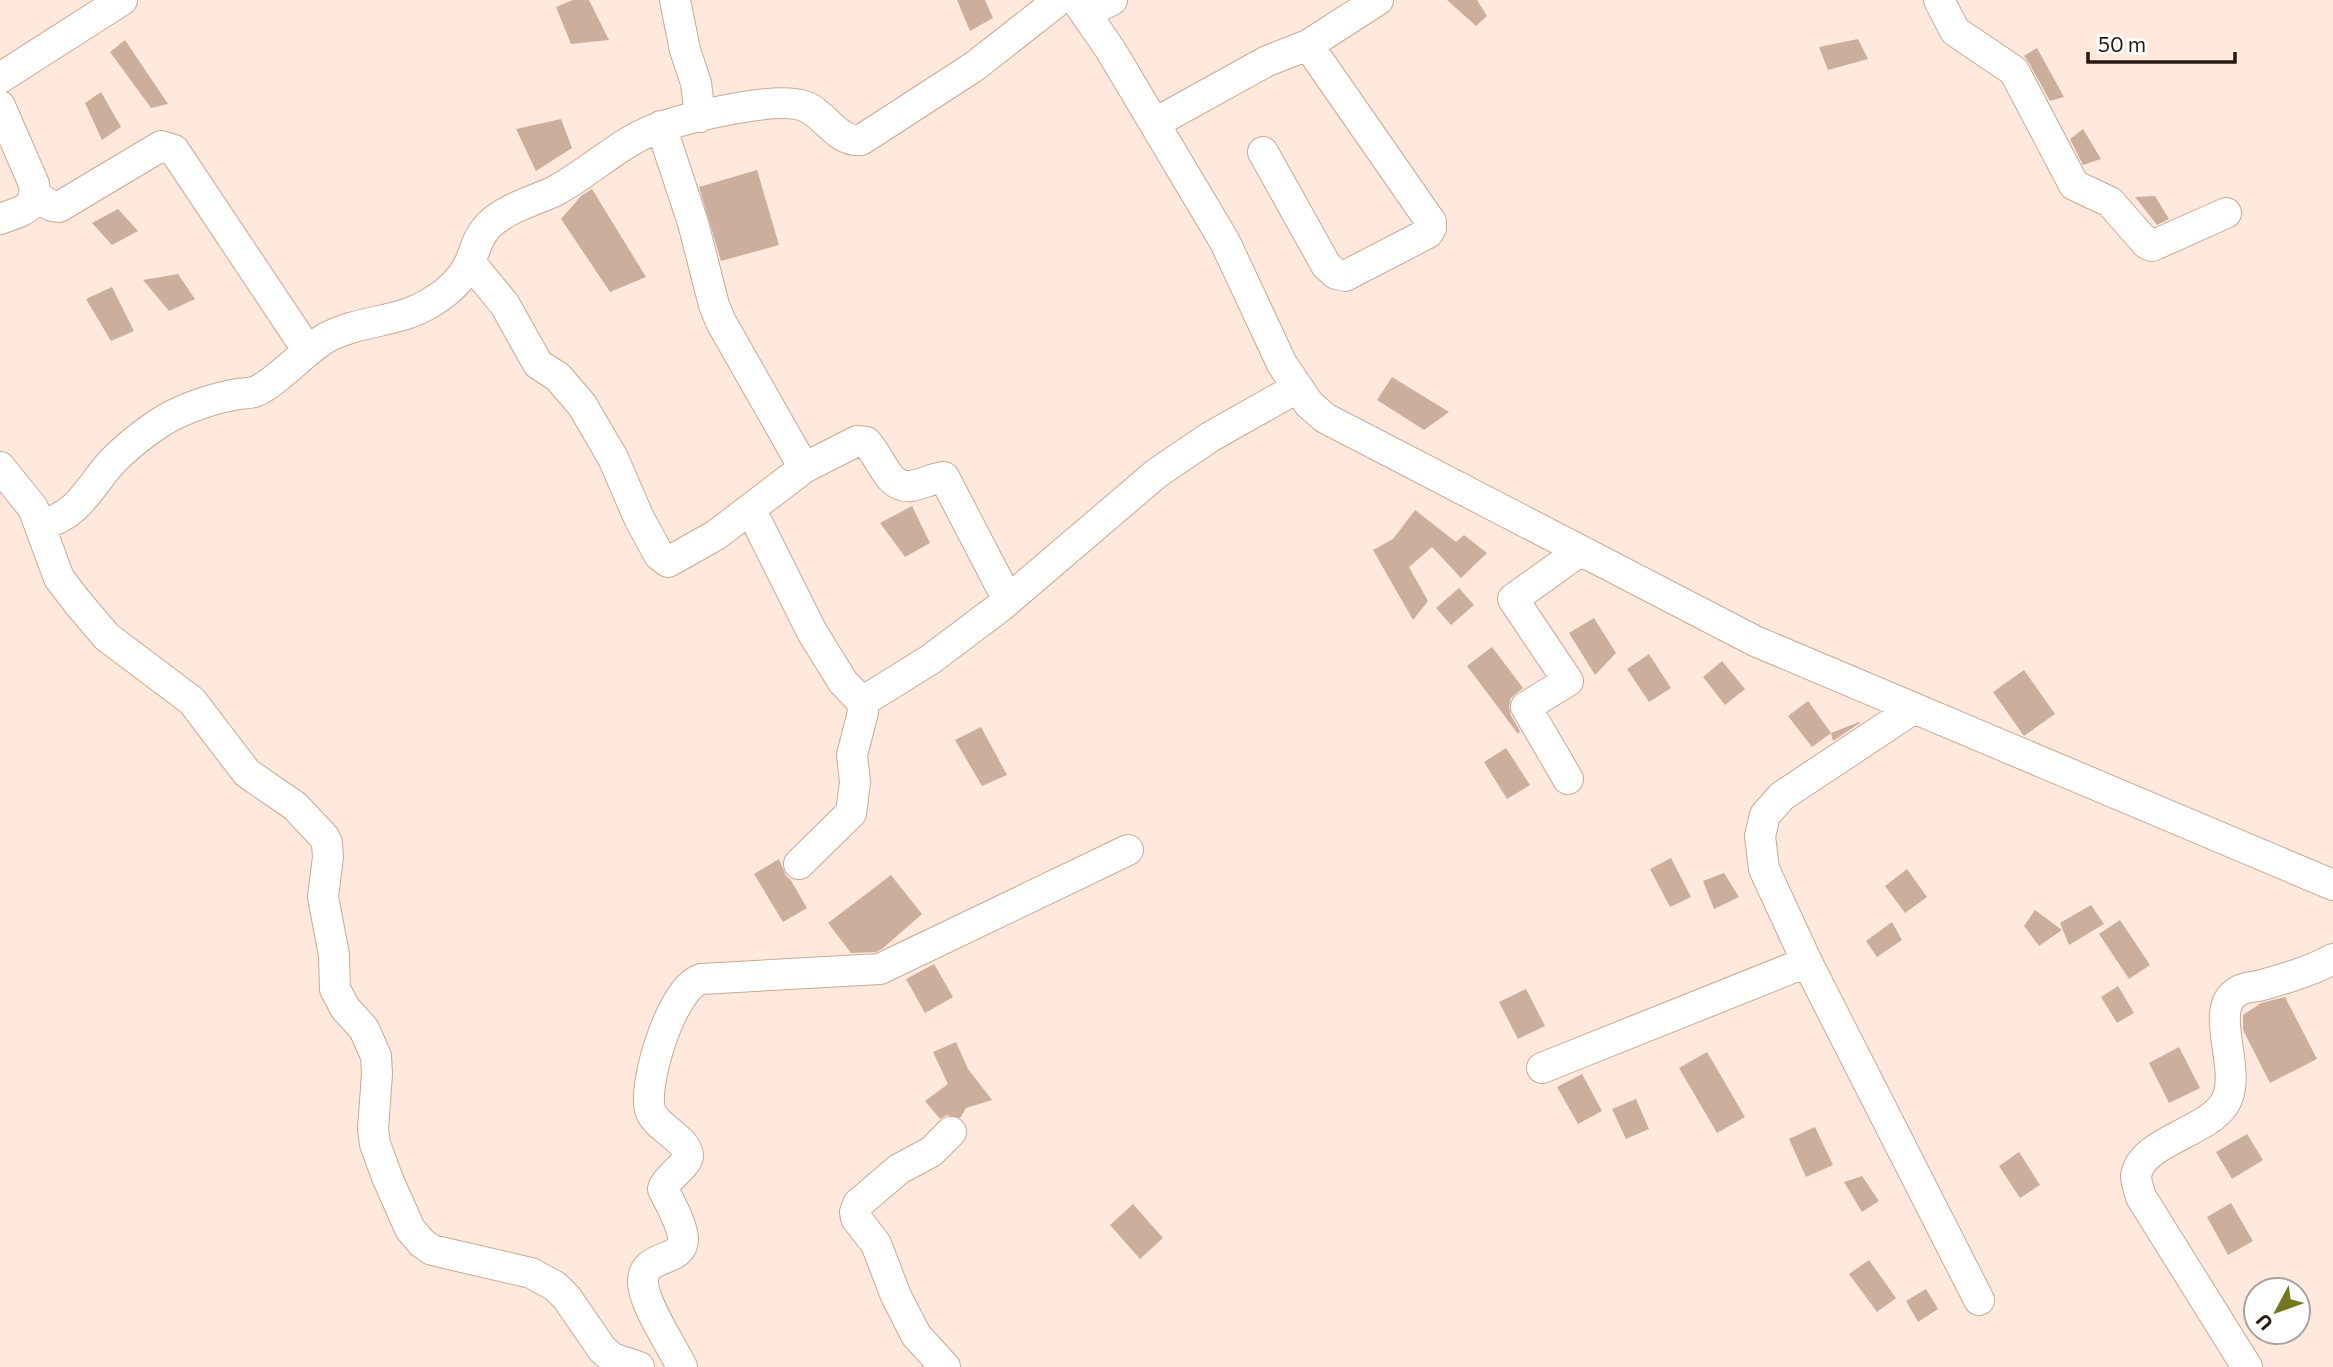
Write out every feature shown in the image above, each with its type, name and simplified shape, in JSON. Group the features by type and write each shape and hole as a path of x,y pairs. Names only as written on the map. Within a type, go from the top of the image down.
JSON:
{"street":[{"path":"0,78 122,0"},
{"path":"675,0 685,50 696,83 700,117"},
{"path":"41,525 58,521 71,512 112,461 158,424 213,399 255,392 327,338 341,331 410,314 449,289 470,262 480,237 492,222 554,191 661,126 736,109 788,103 811,109 851,141 861,140 975,66 1059,0"},
{"path":"1155,123 1267,61 1308,45 1378,0"},
{"path":"1939,0 1955,31 2014,71 2074,184 2110,202 2147,244 2152,246 2226,213"},
{"path":"1091,4 1110,48 1225,242 1282,364 1309,404 1332,423 1755,641 2333,885"},
{"path":"1263,152 1326,265 1336,274 1345,276 1428,233 1431,228 1430,222 1308,45"},
{"path":"0,106 34,184 36,196 32,204 24,210 0,219"},
{"path":"661,126 693,223 714,305 721,322 804,468"},
{"path":"36,196 52,206 59,207 161,146 169,147 174,150 308,351"},
{"path":"470,262 505,305 531,355 546,371 564,382 582,405 613,458 639,517 662,559 668,562 689,552 751,510 804,468 845,447 866,442 896,483 914,485 944,477 1007,600"},
{"path":"862,702 931,659 1007,600 1157,473 1210,437 1297,388"},
{"path":"0,467 33,508 59,578 107,637 192,701 247,773 295,806 324,837 328,849 323,897 334,955 335,989 345,1008 364,1028 376,1056 373,1129 375,1144 410,1229 432,1250 531,1273 545,1279 567,1297 602,1349 612,1358 639,1367"},
{"path":"751,510 812,632 844,682 862,702 863,712 852,755 855,782 851,813 799,864"},
{"path":"1568,779 1527,707 1568,681 1513,599 1580,551"},
{"path":"1913,709 1782,796 1765,815 1760,835 1765,869 1807,962 1979,1300"},
{"path":"682,1367 657,1320 643,1285 644,1273 651,1263 669,1257 680,1248 683,1239 663,1189 666,1180 688,1156 668,1129 655,1119 650,1109 653,1062 680,999 692,983 701,979 880,968 1128,850"},
{"path":"2247,1367 2141,1197 2136,1178 2141,1162 2156,1150 2208,1120 2224,1104 2232,1084 2223,1018 2225,1004 2236,992 2313,969 2333,959"},
{"path":"1542,1068 1807,962"},
{"path":"945,1367 913,1331 876,1244 856,1218 855,1212 858,1204 899,1169 931,1152 951,1132"}],"building":[{"path":"573,0 589,0 609,40 571,44 556,7"},
{"path":"957,0 985,0 993,18 970,31"},
{"path":"1447,0 1477,0 1487,16 1476,26"},
{"path":"1858,39 1868,59 1828,70 1819,47"},
{"path":"125,40 168,104 151,108 110,52"},
{"path":"2037,48 2064,97 2050,101 2024,56"},
{"path":"101,92 121,127 102,140 85,103"},
{"path":"561,119 572,148 536,171 516,129"},
{"path":"2083,129 2101,159 2083,165 2070,139"},
{"path":"757,170 779,245 721,261 699,187"},
{"path":"592,189 646,277 610,292 561,219 581,196"},
{"path":"2155,196 2169,219 2157,225 2135,197"},
{"path":"118,209 138,231 112,245 92,223"},
{"path":"178,274 195,299 169,311 143,280"},
{"path":"112,287 134,331 111,341 86,299"},
{"path":"1392,377 1449,412 1424,430 1377,400"},
{"path":"912,506 930,543 905,557 880,523"},
{"path":"1415,510 1456,542 1464,535 1487,553 1461,578 1432,547 1409,567 1428,601 1413,620 1373,550 1393,539"},
{"path":"1459,588 1474,605 1451,625 1436,608"},
{"path":"1594,618 1616,653 1595,675 1569,633"},
{"path":"1492,647 1523,688 1511,698 1509,707 1520,731 1518,734 1467,666"},
{"path":"1649,654 1671,688 1649,702 1627,669"},
{"path":"1722,661 1745,689 1725,705 1703,677"},
{"path":"2024,670 2055,714 2024,736 1993,692"},
{"path":"1808,701 1831,733 1812,747 1788,716"},
{"path":"1860,723 1833,741 1831,733"},
{"path":"981,727 1007,775 982,786 955,740"},
{"path":"1506,748 1530,785 1507,799 1484,762"},
{"path":"1671,858 1691,897 1670,907 1650,869"},
{"path":"779,859 786,876 807,908 783,922 754,874"},
{"path":"1907,869 1927,897 1905,913 1885,886"},
{"path":"1724,873 1739,897 1714,909 1703,881"},
{"path":"891,875 922,914 882,949 876,952 851,953 828,923"},
{"path":"2091,905 2104,924 2069,945 2060,923"},
{"path":"2035,910 2062,930 2039,946 2024,926"},
{"path":"2120,920 2150,965 2129,979 2099,934"},
{"path":"1892,922 1902,940 1877,957 1866,941"},
{"path":"934,964 953,997 925,1013 906,979"},
{"path":"2118,986 2134,1013 2117,1023 2101,997"},
{"path":"1526,989 1545,1026 1518,1039 1499,1002"},
{"path":"2285,997 2317,1059 2270,1083 2243,1030 2243,1015 2261,1003"},
{"path":"956,1042 968,1069 992,1100 966,1108 960,1118 947,1115 940,1119 925,1101 948,1084 933,1052"},
{"path":"2179,1047 2200,1088 2169,1103 2149,1063"},
{"path":"1707,1052 1745,1117 1717,1133 1679,1068"},
{"path":"1582,1074 1602,1111 1578,1124 1557,1087"},
{"path":"1636,1099 1649,1129 1626,1139 1612,1109"},
{"path":"1815,1127 1833,1165 1806,1177 1789,1139"},
{"path":"2247,1134 2263,1160 2232,1179 2216,1152"},
{"path":"2019,1152 2040,1185 2020,1198 1999,1166"},
{"path":"1862,1176 1879,1201 1862,1212 1844,1182"},
{"path":"2231,1203 2253,1241 2228,1255 2207,1217"},
{"path":"1133,1204 1163,1238 1140,1259 1110,1225"},
{"path":"1869,1260 1896,1298 1877,1312 1849,1274"},
{"path":"1926,1289 1938,1309 1918,1322 1906,1301"}]}
